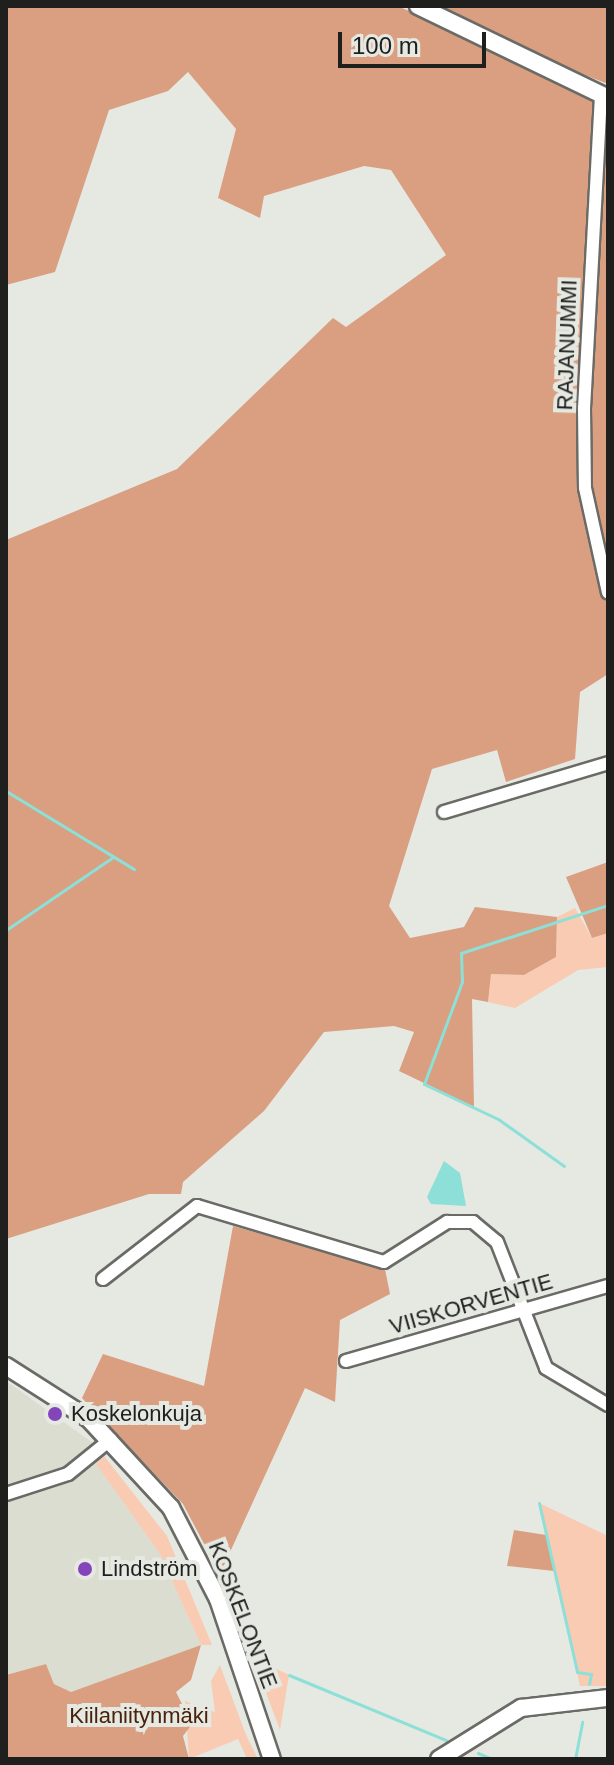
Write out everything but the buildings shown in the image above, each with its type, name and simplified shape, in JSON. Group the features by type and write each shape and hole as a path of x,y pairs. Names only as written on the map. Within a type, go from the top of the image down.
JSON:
{"main road":[{"path":"418,6 604,96"},
{"name":"KOSKELONTIE","path":"6,1366 111,1439 188,1536 262,1722 272,1759"},
{"path":"439,1759 521,1708 608,1698"},
{"name":"KOSKELONTIE","path":"262,1722 283,1759"}],"street":[{"name":"RAJANUMMI","path":"604,96 584,408 589,518 608,593"},
{"path":"444,812 608,763"},
{"path":"103,1279 196,1206 384,1262 454,1220 482,1226 497,1242 546,1368 608,1405"},
{"name":"VIISKORVENTIE","path":"346,1361 608,1286"},
{"path":"6,1494 68,1474 111,1439"}],"shaded area":[{"path":"575,908 592,938 608,933 608,967 578,970 515,1008 488,1002 491,974 524,975 556,957 557,917"},
{"path":"6,1381 107,1453 96,1464 160,1554 201,1645 71,1692 54,1684 46,1664 6,1675"},
{"path":"104,1456 167,1536 212,1645 201,1645 160,1554 96,1464"},
{"path":"539,1503 608,1536 608,1686 580,1686"},
{"path":"253,1658 289,1675 280,1730"},
{"path":"220,1665 258,1759 247,1759 238,1739 189,1759 185,1701 215,1712 211,1681"}],"green space":[{"path":"6,6 398,6 608,104 608,674 580,692 575,759 506,782 497,750 432,769 389,906 410,938 464,927 475,907 557,917 556,957 524,975 491,974 488,1002 472,999 474,1107 399,1071 414,1032 394,1026 324,1032 264,1111 183,1182 181,1194 149,1194 6,1239 6,540 177,469 333,318 346,327 446,255 391,170 364,166 264,196 260,218 218,198 236,129 188,72 168,91 109,110 55,272 6,285"},
{"path":"437,6 608,6 608,84 577,72"},
{"path":"608,862 608,933 592,938 566,877"},
{"path":"233,1226 385,1269 390,1294 340,1320 335,1402 305,1388 220,1574 183,1504 82,1398 103,1354 204,1386"},
{"path":"514,1530 546,1535 554,1571 507,1566"},
{"name":"Kiilaniitynmäki","path":"201,1645 191,1680 176,1692 192,1724 183,1736 189,1759 6,1759 6,1675 46,1664 54,1684 71,1692"}],"water":[{"path":"444,1161 460,1173 466,1206 431,1204 427,1197"}],"waterway":[{"path":"6,791 134,869"},
{"path":"6,930 113,857"},
{"path":"564,1166 498,1119 424,1084 462,982 461,953 608,905"},
{"path":"539,1503 577,1672 591,1674 589,1684"},
{"path":"289,1675 446,1740"},
{"path":"575,1759 582,1722"},
{"path":"478,1753 492,1759"}],"place":[{"name":"Koskelonkuja","path":"55,1414"},
{"name":"Lindström","path":"85,1569"}]}
